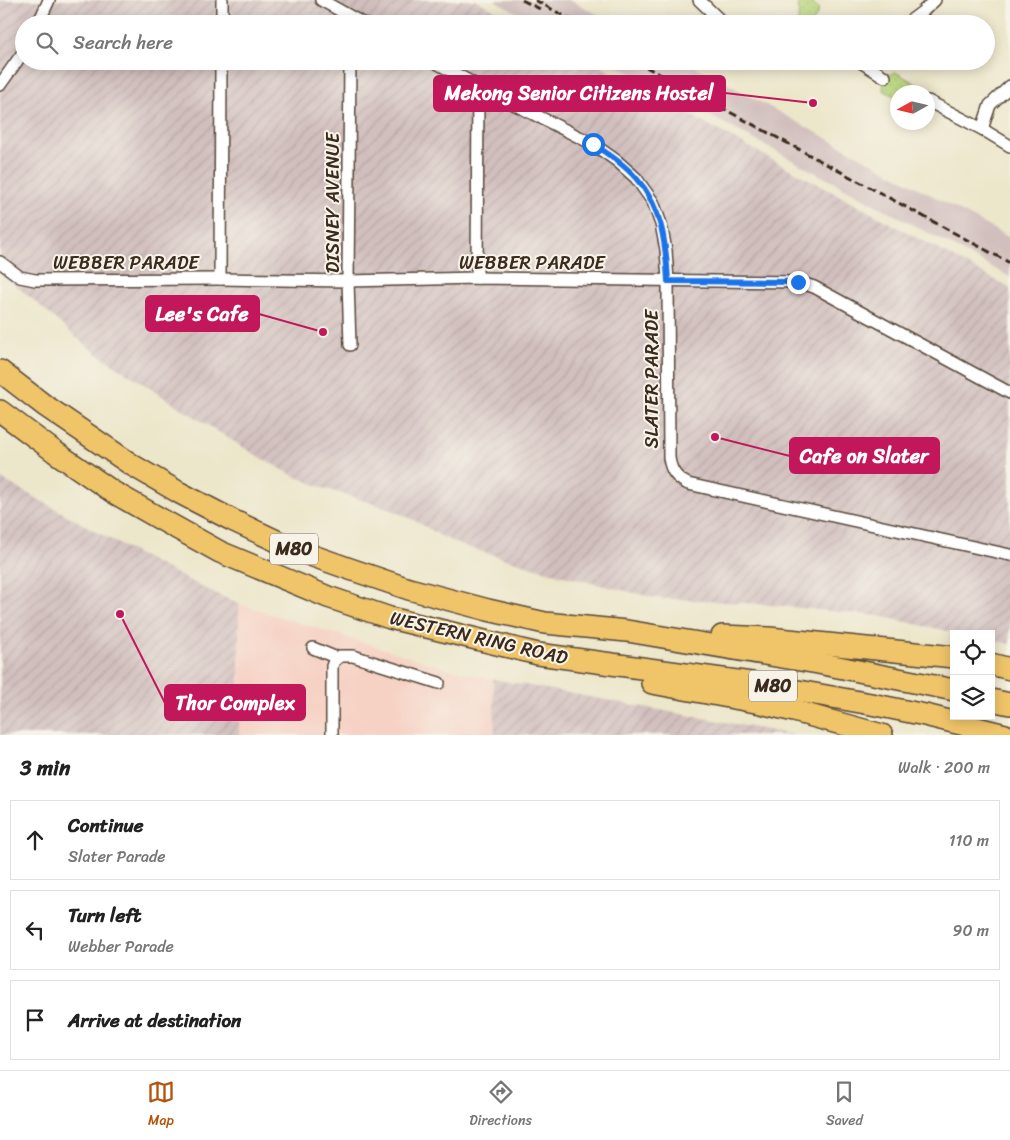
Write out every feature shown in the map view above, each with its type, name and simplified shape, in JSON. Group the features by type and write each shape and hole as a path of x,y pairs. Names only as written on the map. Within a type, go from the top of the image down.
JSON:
{"highway":[{"path":"0,356 132,465"},
{"name":"WESTERN RING ROAD","path":"0,371 58,415 132,465 180,493 296,550 409,589 545,623 627,631 818,663 950,689"},
{"name":"WESTERN RING ROAD","path":"3,413 113,492 220,552 328,597 390,618 538,654 759,684 925,715 1005,735"},
{"path":"627,631 769,638 950,657"},
{"path":"538,654 624,678 794,711 882,735"},
{"path":"995,665 1010,669"},
{"path":"995,701 1010,704"}],"street":[{"path":"42,15 49,0"},
{"path":"222,0 222,15"},
{"path":"321,0 344,15"},
{"path":"699,0 715,15"},
{"path":"918,15 935,0"},
{"path":"0,85 15,64"},
{"path":"220,279 221,70"},
{"name":"DISNEY AVENUE","path":"350,70 348,281 350,345"},
{"name":"SLATER PARADE","path":"449,70 593,144 617,161 636,178 653,202 661,224 666,250 671,468 681,480 688,484 1010,556"},
{"path":"878,70 885,77"},
{"path":"477,278 478,86"},
{"path":"982,129 990,105 1010,86"},
{"path":"935,105 1010,146"},
{"name":"WEBBER PARADE","path":"0,262 20,277 45,280 220,279 348,281 477,278 798,282 814,287 1010,393"},
{"path":"313,648 337,658"},
{"path":"332,735 332,666 337,658 343,655 352,656 439,683"}],"shaded area":[{"path":"0,0 476,0 504,15 15,15 15,70 607,70 1010,288 1010,644 995,641 995,630 950,630 950,632 879,616 760,604 655,598 559,575 460,545 414,520 387,508 323,488 292,475 249,451 96,353 0,273"},
{"path":"494,0 571,0 598,15 522,15"},
{"path":"625,70 702,70 1010,238 1010,277"},
{"path":"0,478 126,548 239,604 239,735 0,735"},
{"path":"239,604 445,668 493,679 495,735 238,735"},
{"path":"493,679 719,721 793,735 495,735"}],"green space":[{"path":"799,0 809,0 819,10 816,15 798,15"},
{"path":"895,72 918,85 890,85 890,94 883,90 885,77"}],"railway":[{"path":"522,0 540,9"},
{"path":"535,0 562,15"},
{"path":"652,70 1010,263"}],"place":[{"name":"Mekong Senior Citizens Hostel","path":"813,103"},
{"name":"Lee's Cafe","path":"323,332"},
{"name":"Cafe on Slater","path":"715,437"},
{"name":"Thor Complex","path":"120,614"}],"route":[{"path":"593,144 617,161 636,178 653,202 661,224 666,250 668,281 798,282"}]}
